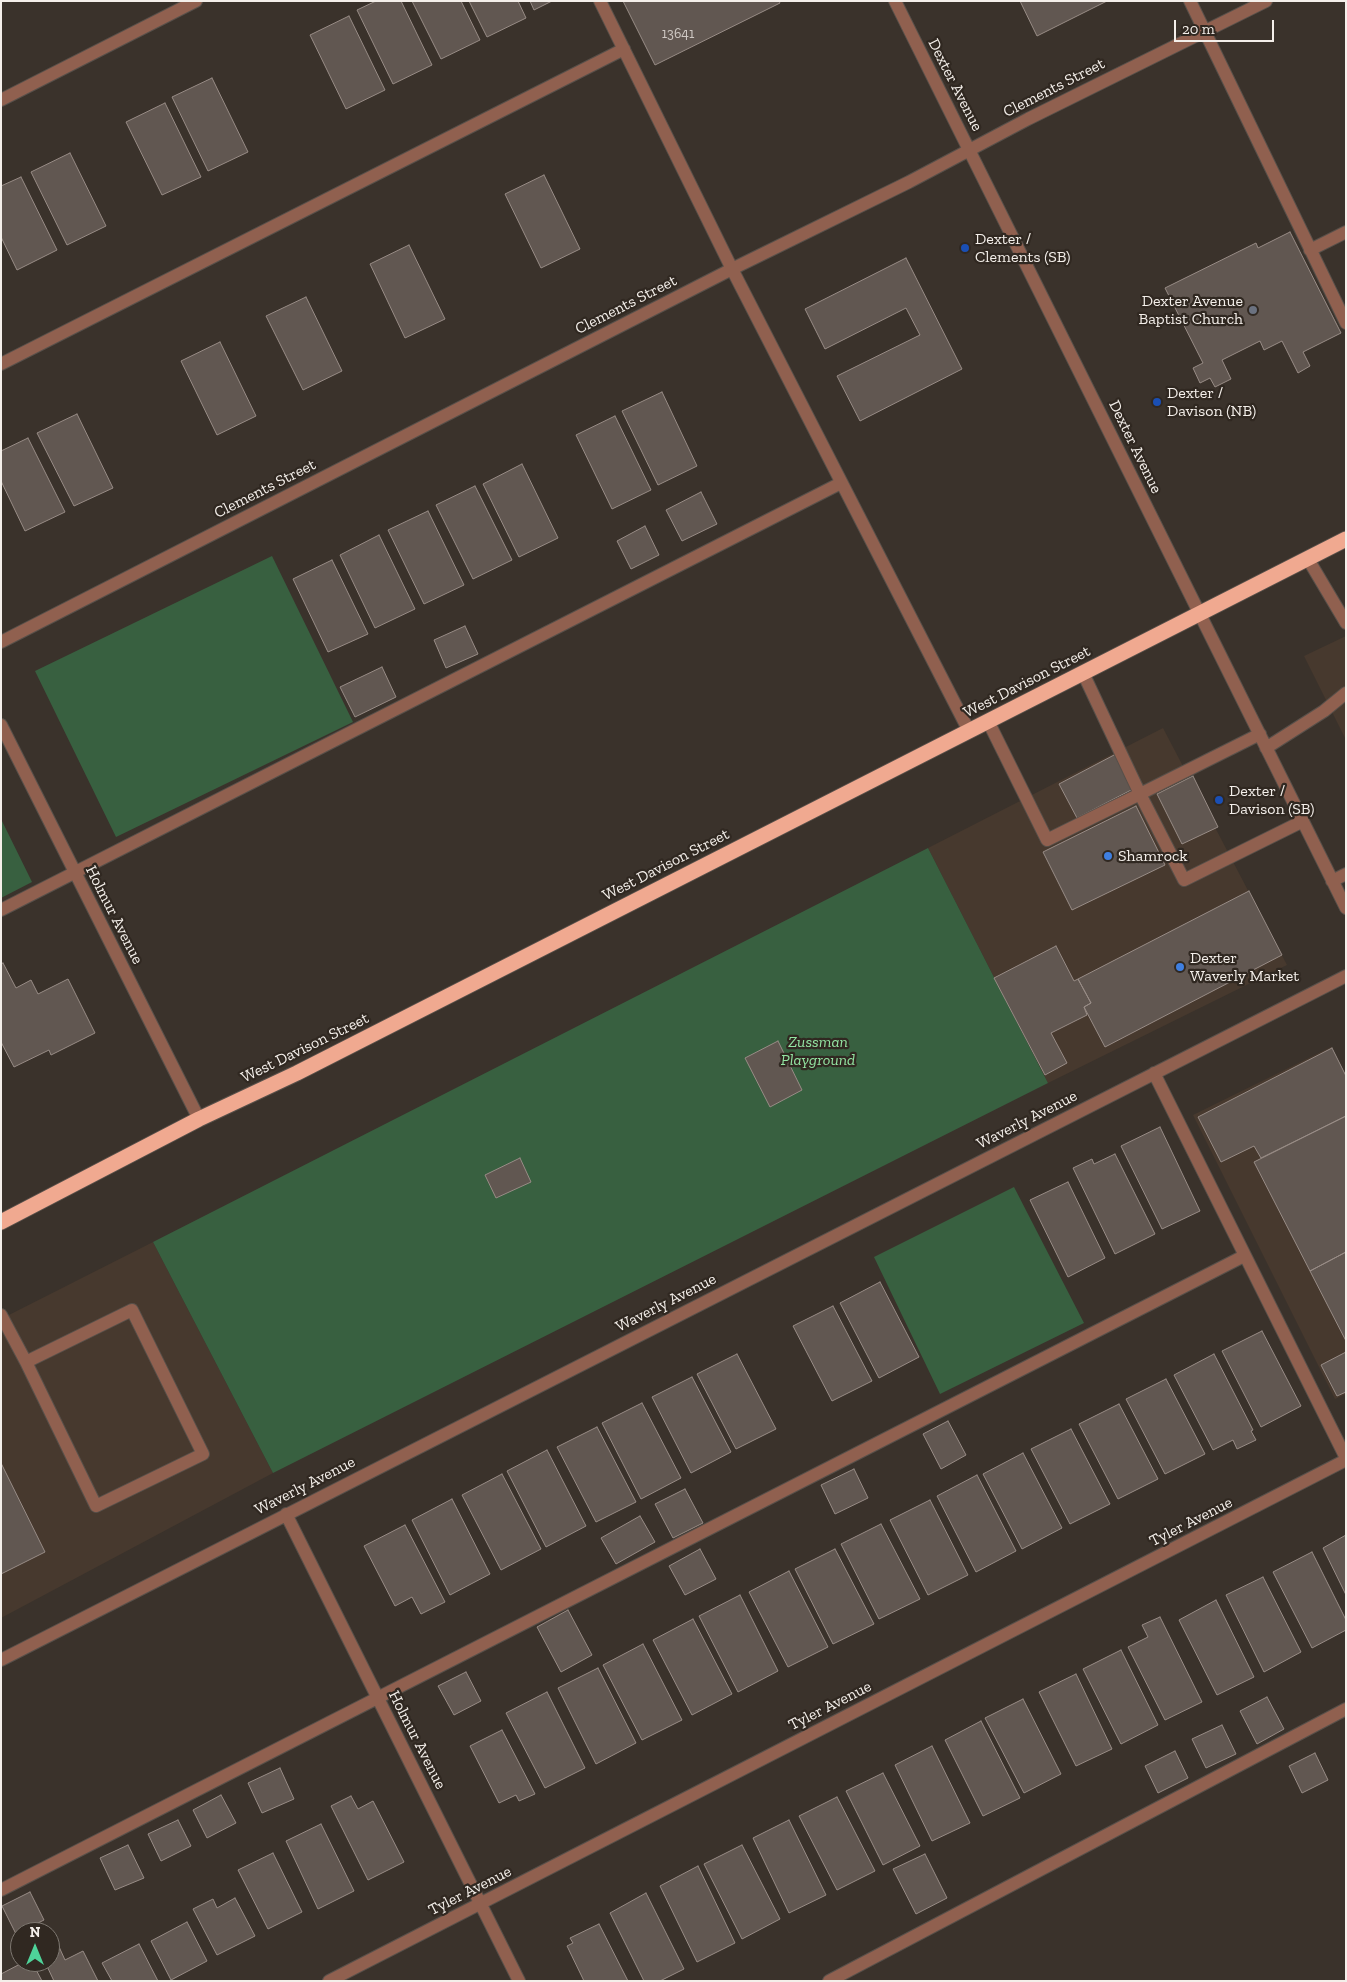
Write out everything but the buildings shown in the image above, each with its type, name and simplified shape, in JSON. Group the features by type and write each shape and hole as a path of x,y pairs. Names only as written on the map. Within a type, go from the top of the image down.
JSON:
{"highway":[{"name":"West Davison Street","path":"1,1222 1346,539"}],"street":[{"path":"1,100 196,1"},
{"path":"600,1 732,269 969,731"},
{"name":"Dexter Avenue","path":"895,1 1346,908"},
{"path":"1190,1 1346,323"},
{"name":"Clements Street","path":"1,642 732,269 1266,1"},
{"path":"1,364 624,49"},
{"path":"1310,250 1346,232"},
{"path":"1,910 842,482"},
{"path":"1308,559 1346,623"},
{"path":"1083,673 1140,794 1184,880 1302,821"},
{"path":"1266,748 1324,711 1346,692"},
{"path":"988,721 1047,840 1260,734"},
{"name":"Holmur Avenue","path":"1,725 199,1120"},
{"path":"1332,881 1346,874"},
{"name":"Waverly Avenue","path":"1,1660 1346,976"},
{"path":"1154,1073 1346,1459"},
{"path":"1,1890 1244,1256"},
{"path":"1,1315 96,1506 203,1454 132,1310 26,1362"},
{"name":"Tyler Avenue","path":"329,1981 1346,1459"},
{"name":"Holmur Avenue","path":"286,1514 518,1981"},
{"path":"829,1981 1346,1709"}],"shaded area":[{"path":"1346,636 1346,740 1304,656"},
{"path":"1163,728 1287,965 1048,1083 928,848"},
{"path":"1331,1047 1346,1076 1346,1394 1335,1399 1193,1115"},
{"path":"153,1242 273,1473 1,1618 1,1319"}],"green space":[{"path":"272,556 353,722 116,837 35,671"},
{"path":"1,819 32,882 1,898"},
{"name":"Zussman Playground","path":"928,848 1048,1083 273,1473 153,1242"},
{"path":"1014,1187 1084,1323 940,1394 874,1257"}],"place":[{"name":"Dexter / Clements (SB)","path":"965,248"},
{"name":"Dexter Avenue Baptist Church","path":"1253,310"},
{"name":"Dexter / Davison (NB)","path":"1157,402"},
{"name":"Dexter / Davison (SB)","path":"1219,800"},
{"name":"Shamrock","path":"1108,856"},
{"name":"Dexter Waverly Market","path":"1180,967"}]}
